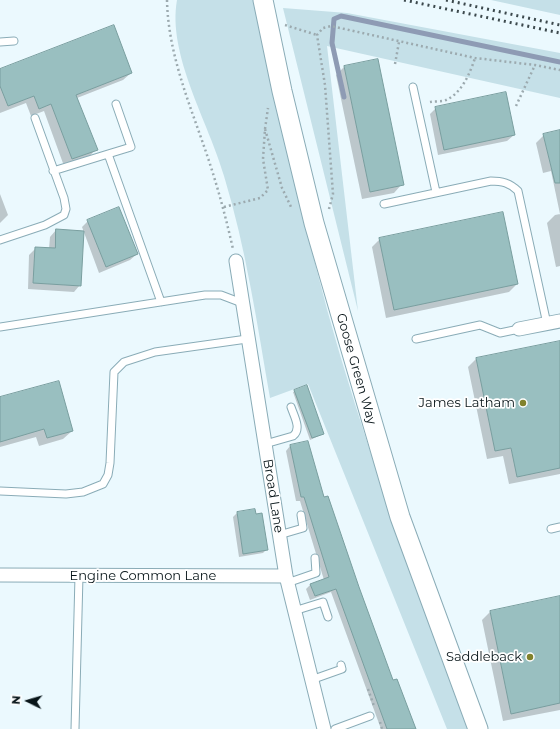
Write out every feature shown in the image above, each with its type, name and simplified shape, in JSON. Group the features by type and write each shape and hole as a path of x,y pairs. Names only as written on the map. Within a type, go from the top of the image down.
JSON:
{"main road":[{"name":"Goose Green Way","path":"266,12 314,223 400,517 478,729"}],"street":[{"name":"Broad Lane","path":"236,261 247,339 287,579 324,729"},
{"path":"519,329 554,322"},
{"name":"Engine Common Lane","path":"0,575 287,579"}],"lane":[{"path":"0,42 14,41"},
{"path":"413,87 436,192"},
{"path":"54,171 131,147 116,104"},
{"path":"0,240 44,225 64,215 66,209 64,198 35,118"},
{"path":"108,154 161,302"},
{"path":"384,204 491,181 502,181 512,186 518,191 554,322"},
{"path":"0,326 205,295 222,295 242,303"},
{"path":"416,339 480,325 500,332 519,329"},
{"path":"0,491 66,494 83,492 104,484 110,463 114,372 124,362 155,352 247,339"},
{"path":"265,444 297,434 298,428 291,407"},
{"path":"279,535 303,528 301,515"},
{"path":"552,529 560,528"},
{"path":"287,579 316,573 315,558"},
{"path":"76,729 79,576"},
{"path":"294,611 323,602 328,616"},
{"path":"311,680 342,669 341,665"},
{"path":"335,729 370,716"}],"path":[{"path":"166,0 167,14 175,55 189,105 224,207 236,261"},
{"path":"266,12 288,25 317,35"},
{"path":"314,223 327,218 333,194 325,85 317,35 323,28 331,26 475,58 536,65 560,70"},
{"path":"395,64 399,42"},
{"path":"430,102 446,100 458,90 470,75 475,58"},
{"path":"516,106 536,65"},
{"path":"224,207 260,198 268,190 263,159 265,129 282,188 293,214"}],"shaded area":[{"path":"177,0 253,0 254,4 258,4 316,268 340,355 401,543 468,729 447,729 308,384 270,398 250,286 232,203 217,155 191,89 178,43 176,21"},
{"path":"491,0 560,0 560,15"},
{"path":"283,8 347,13 560,53 560,98 327,46 358,311"}],"building":[{"path":"114,25 132,73 76,95 98,150 72,159 51,104 39,109 34,96 8,106 0,86 0,69"},
{"path":"378,59 404,185 370,192 344,66"},
{"path":"506,92 515,135 444,150 435,107"},
{"path":"560,130 560,183 555,183 543,134"},
{"path":"119,207 138,254 106,267 87,220"},
{"path":"503,212 518,284 394,310 379,238"},
{"path":"56,229 84,231 81,286 33,283 35,247 55,248"},
{"name":"James Latham","path":"560,341 560,468 517,477 511,448 495,451 476,358"},
{"path":"59,381 73,431 47,438 44,429 0,442 0,397"},
{"path":"307,385 324,434 312,438 294,390"},
{"path":"308,441 324,497 328,496 393,680 397,679 416,729 387,729 336,589 315,596 310,584 329,577 304,497 301,497 290,445"},
{"path":"255,509 256,514 262,513 268,550 243,554 237,512"},
{"name":"Saddleback","path":"560,596 560,703 511,714 490,611"}],"waterway":[{"path":"344,97 332,43 334,19 341,16 560,62"}],"railway":[{"path":"404,0 560,33"},
{"path":"446,0 560,25"}],"place":[{"name":"James Latham","path":"523,403"},
{"name":"Saddleback","path":"530,657"}]}
